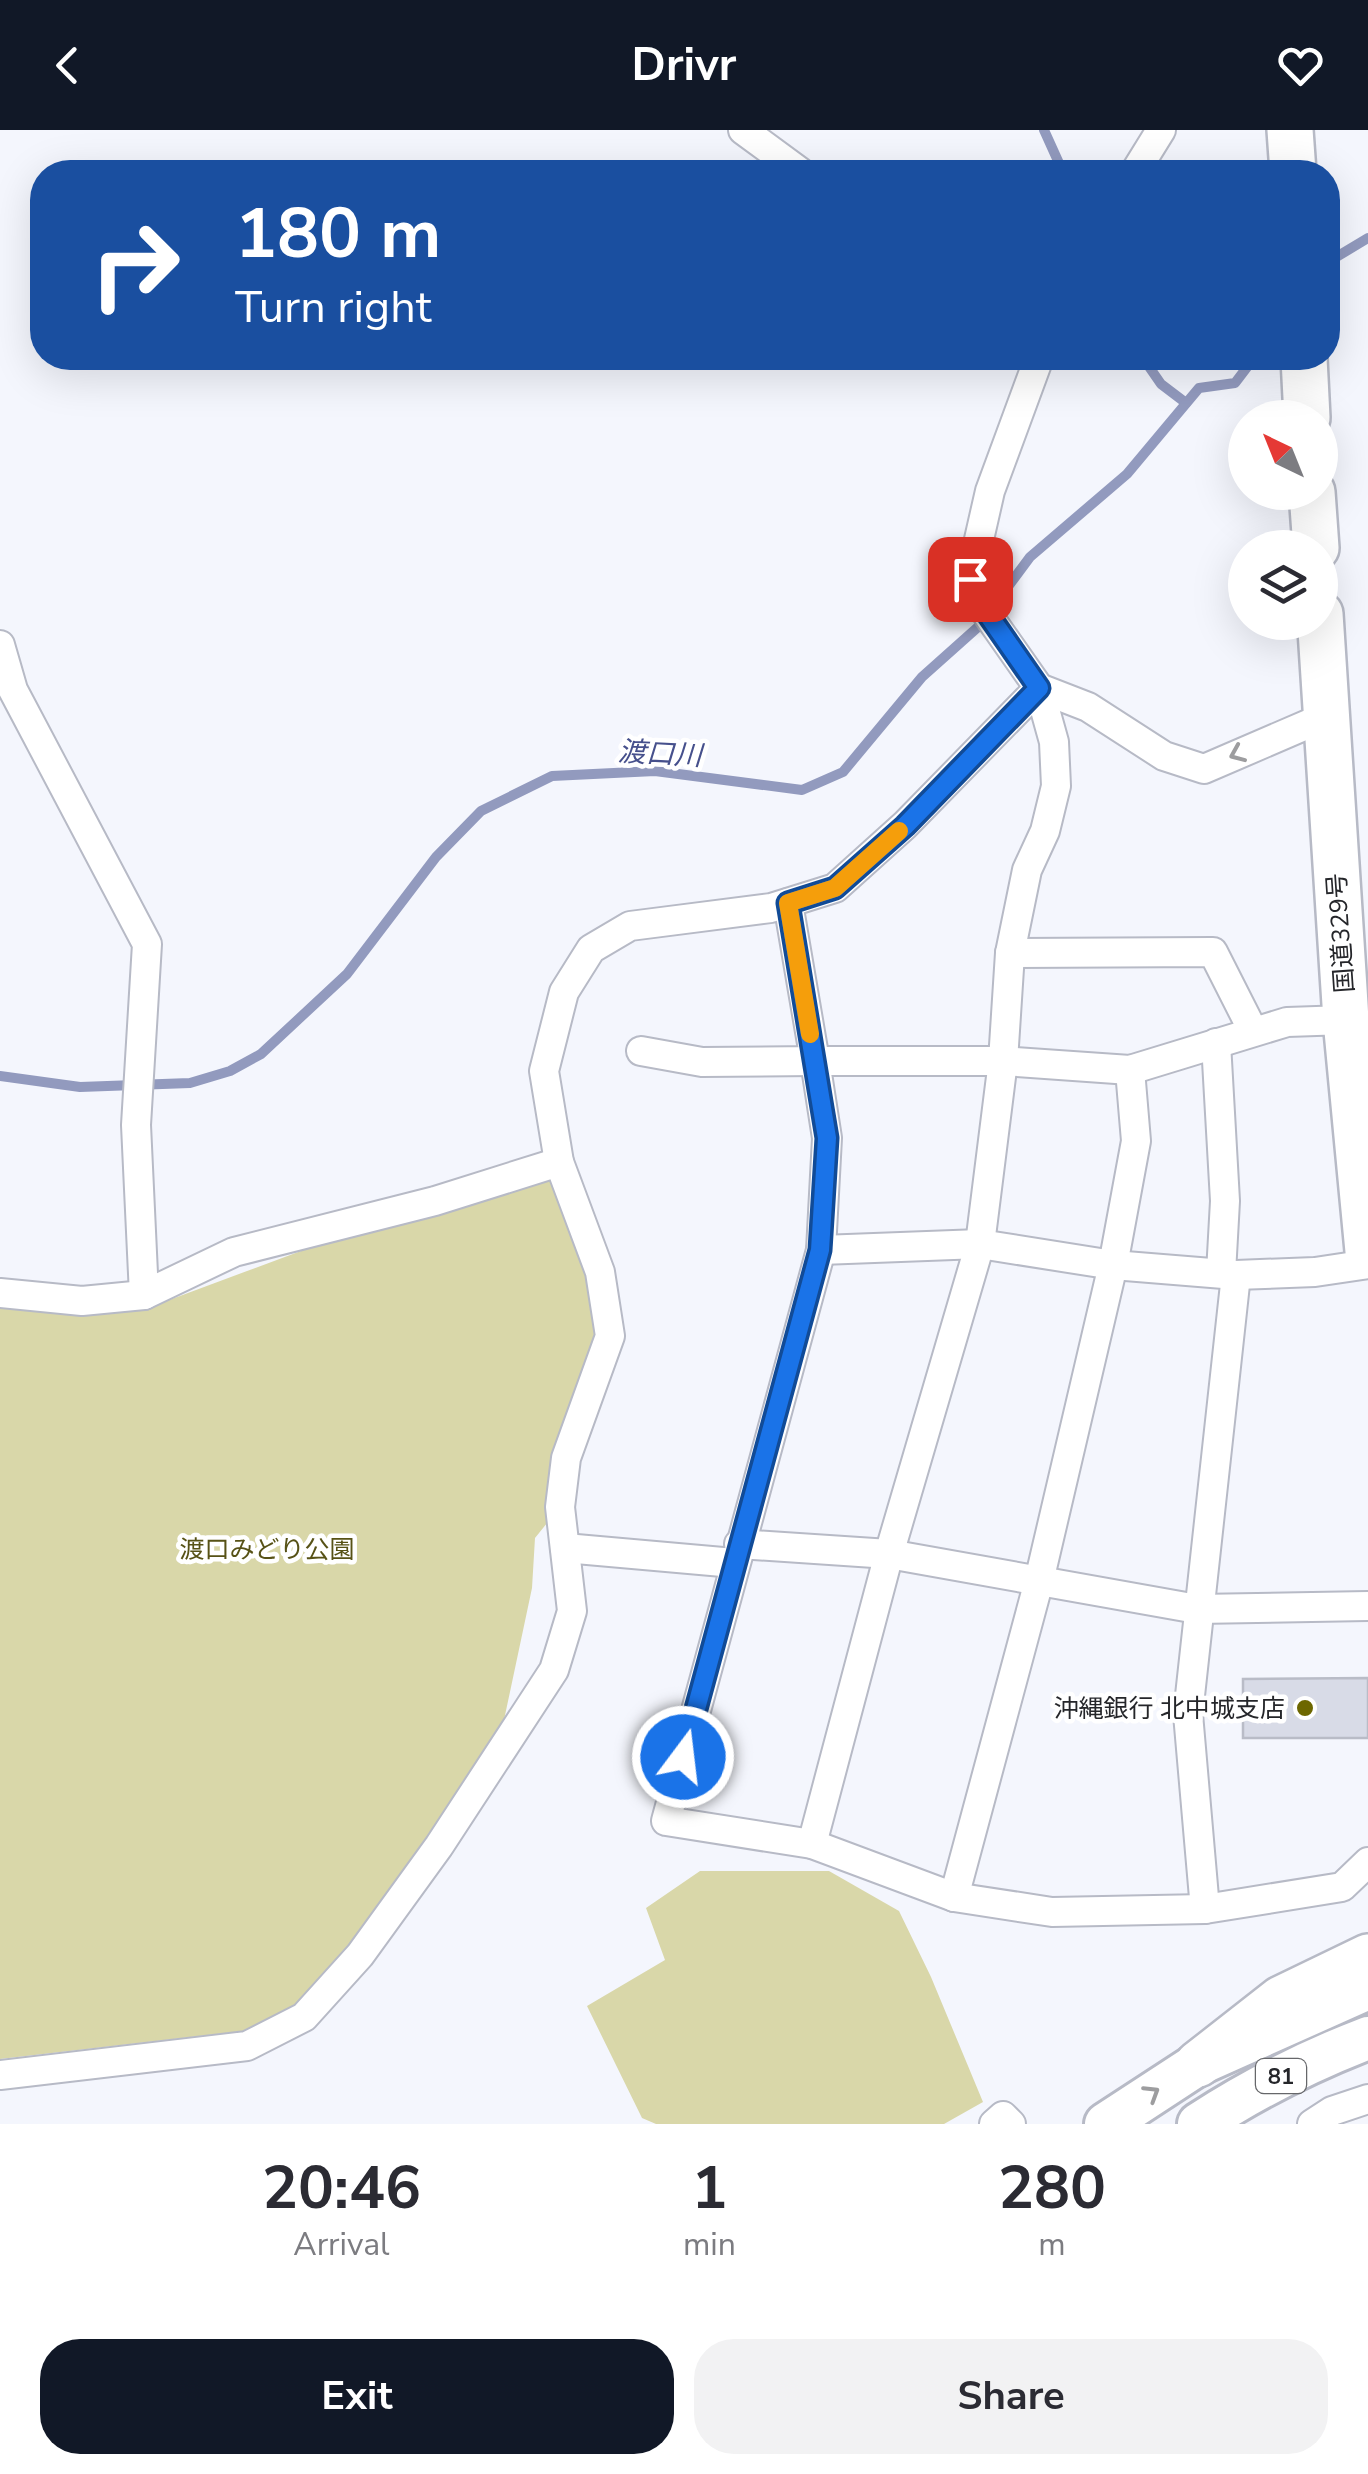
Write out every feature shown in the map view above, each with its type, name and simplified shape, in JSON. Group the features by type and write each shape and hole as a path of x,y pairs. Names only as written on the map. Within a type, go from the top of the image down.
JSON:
{"highway":[{"path":"1290,130 1292,160"},
{"path":"1305,370 1306,400"},
{"name":"国道329号","path":"1322,640 1346,1020 1368,1251"},
{"path":"1198,2064 1280,2000 1368,1956"}],"main road":[{"name":"81","path":"1106,2124 1198,2064 1368,1988"},
{"name":"81","path":"1199,2124 1315,2058 1368,2038"}],"street":[{"path":"742,130 783,160"},
{"path":"1143,160 1161,130"},
{"path":"812,1844 889,1554 980,1244 1004,1061 1010,953 1027,870 1044,831 1056,786 1054,742 1039,688 978,600 970,579 990,491 1035,370"},
{"path":"0,645 13,690 147,944 136,1125 144,1296"},
{"path":"1039,688 1088,707 1164,756 1204,768 1327,716"},
{"path":"0,2075 247,2046 304,2017 360,1955 440,1846 554,1670 572,1611 560,1507 566,1458 610,1336 600,1272 559,1162 544,1071 564,992 590,950 630,926 771,908 835,888 905,826 1039,688"},
{"path":"788,903 827,1138 820,1250 666,1821 812,1844 954,1897 1052,1912 1205,1909 1342,1887 1368,1862"},
{"path":"1010,953 1213,952 1253,1031"},
{"path":"642,1051 702,1062 1004,1061 1130,1070 1288,1022 1346,1020"},
{"path":"1205,1909 1188,1714 1228,1274 1216,1043"},
{"path":"954,1897 1039,1581 1113,1265 1136,1141 1130,1070"},
{"path":"0,1293 82,1301 144,1296 234,1252 435,1201 559,1162"},
{"path":"820,1250 980,1244 1113,1265 1228,1274 1315,1272 1368,1264"},
{"path":"565,1548 889,1554 1197,1609 1368,1606"},
{"path":"1312,2124 1368,2099"},
{"path":"994,2124 1003,2116 1012,2124"}],"green space":[{"name":"渡口みどり公園","path":"559,1162 608,1329 560,1507 535,1538 532,1588 504,1720 348,1953 297,2008 243,2031 0,2059 0,1304 145,1309 435,1201"},
{"path":"700,1871 829,1871 899,1911 983,2102 944,2124 656,2124 642,2118 587,2006 665,1960 646,1908"}],"building":[{"name":"沖縄銀行 北中城支店","path":"1368,1678 1368,1738 1243,1738 1243,1679"}],"waterway":[{"path":"1044,130 1058,160"},
{"name":"渡口川","path":"1340,255 1368,238"},
{"path":"1151,370 1161,384 1186,403"},
{"name":"渡口川","path":"0,1076 80,1087 190,1083 230,1071 261,1054 347,974 436,857 481,811 552,776 655,771 802,790 843,772 922,677 978,627 1030,557 1127,474 1199,388 1235,383 1245,370"}],"slow traffic":[{"path":"810,1034 788,903 835,888 899,831"}],"place":[{"name":"沖縄銀行 北中城支店","path":"1305,1708"}],"route":[{"path":"683,1757 820,1250 827,1138 788,903 835,888 905,826 1039,688 978,600 970,579"}]}
